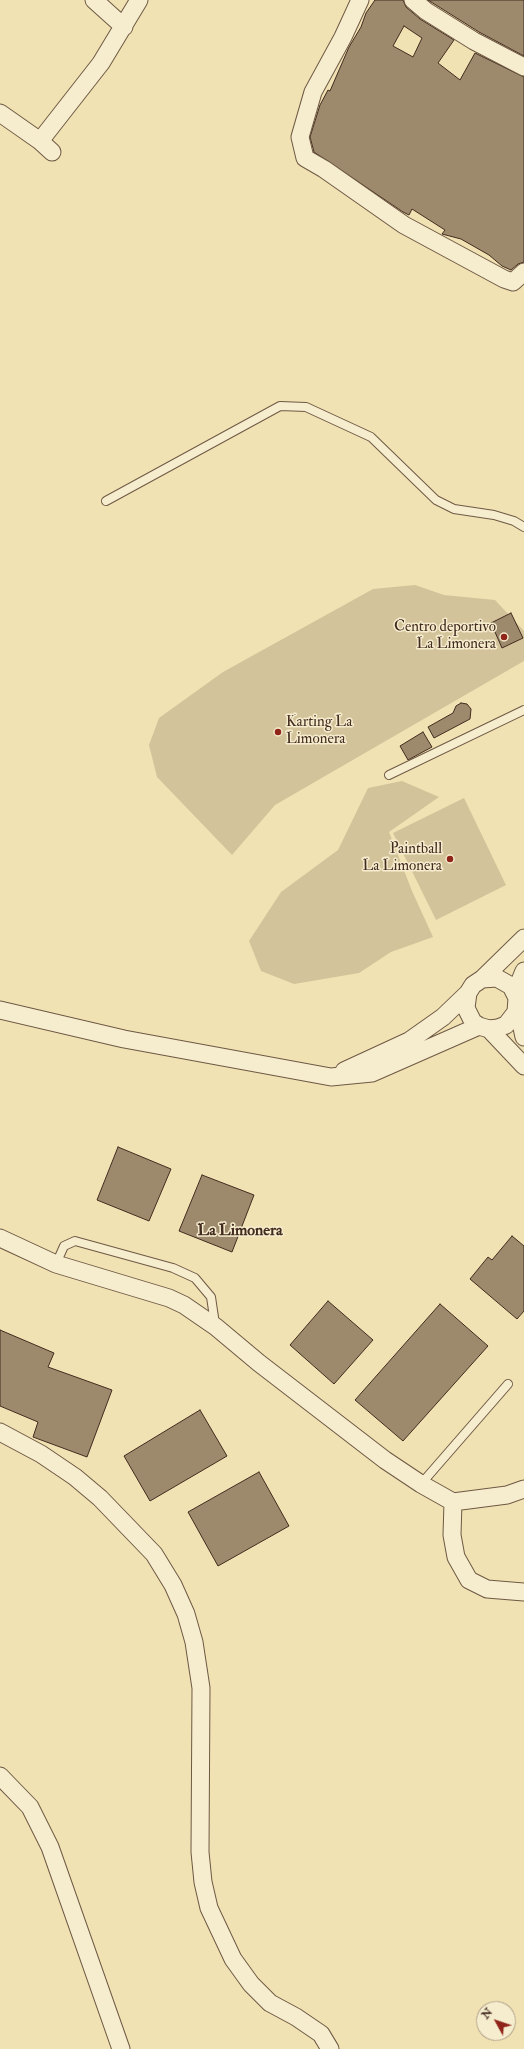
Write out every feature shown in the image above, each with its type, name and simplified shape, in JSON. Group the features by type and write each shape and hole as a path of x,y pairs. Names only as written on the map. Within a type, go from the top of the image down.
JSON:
{"street":[{"path":"94,0 124,27"},
{"path":"0,113 46,146 124,27 139,0"},
{"path":"360,0 344,37 314,92 300,137 305,158 324,169 404,225 504,279 513,282 524,272"},
{"path":"413,0 426,11 474,41 524,67"},
{"path":"331,1077 409,1041 443,1017 468,993 473,985 482,980 524,938"},
{"path":"0,1010 124,1039 331,1077 372,1073 484,1028 506,1025 516,1012 516,998 524,971"},
{"path":"482,980 497,978 505,981 516,998 524,1037"},
{"path":"468,993 466,1008 473,1022 484,1028 524,1066"},
{"path":"0,1238 56,1264 169,1298 184,1305 216,1327 259,1363 386,1460 421,1484 453,1502 507,1495 524,1489"},
{"path":"0,1432 47,1458 75,1477 100,1498 154,1554 174,1585 186,1614 194,1642 201,1688 200,1852 203,1882 209,1908 233,1959 251,1984 270,2003 296,2017 321,2034 330,2049"},
{"path":"453,1502 452,1535 456,1557 469,1580 487,1589 524,1592"},
{"path":"0,1776 30,1807 50,1847 121,2049"}],"lane":[{"path":"106,501 280,406 306,407 371,437 436,500 454,509 474,513 494,514 514,520 524,527"},
{"path":"389,775 524,710"},
{"path":"56,1264 64,1246 75,1241 174,1268 195,1278 211,1297 216,1327"},
{"path":"421,1484 508,1384"}],"shaded area":[{"name":"Karting La Limonera","path":"415,585 444,595 495,600 524,631 524,661 275,805 232,855 157,777 149,745 159,718 223,672 373,589"},
{"path":"402,781 439,797 389,832 412,891 433,937 391,952 359,973 294,984 261,971 249,941 281,892 338,850 368,788"},
{"name":"Paintball La Limonera","path":"464,798 506,885 436,920 393,833"}],"building":[{"path":"375,0 403,0 406,7 420,19 454,40 438,63 460,80 475,53 524,77 524,262 518,264 511,270 502,266 489,255 461,239 442,234 445,230 412,209 409,215 403,212 314,152 310,137 320,105 328,90 330,91 349,47 361,27 366,13","holes":["404,26 422,38 413,57 393,46"]},
{"path":"428,0 524,0 524,56 479,32"},
{"path":"511,613 523,638 502,648 491,623"},
{"path":"461,703 467,704 471,709 470,719 434,738 428,727 453,713 456,706"},
{"path":"423,732 432,747 408,760 400,746"},
{"path":"118,1147 171,1169 149,1221 97,1200"},
{"path":"202,1175 254,1195 232,1252 179,1231"},
{"path":"512,1236 524,1246 524,1311 517,1319 470,1279 488,1257 492,1260"},
{"path":"328,1301 373,1340 334,1384 290,1345"},
{"path":"440,1304 488,1346 403,1441 355,1400"},
{"path":"0,1330 54,1353 48,1367 112,1390 87,1457 33,1437 38,1422 0,1406"},
{"path":"200,1410 227,1456 150,1501 124,1456"},
{"path":"259,1472 289,1526 218,1566 188,1512"}],"place":[{"name":"Centro deportivo La Limonera","path":"504,637"},
{"name":"Karting La Limonera","path":"278,732"},
{"name":"Paintball La Limonera","path":"450,859"}],"district":[{"name":"La Limonera","path":"240,1232"}]}
